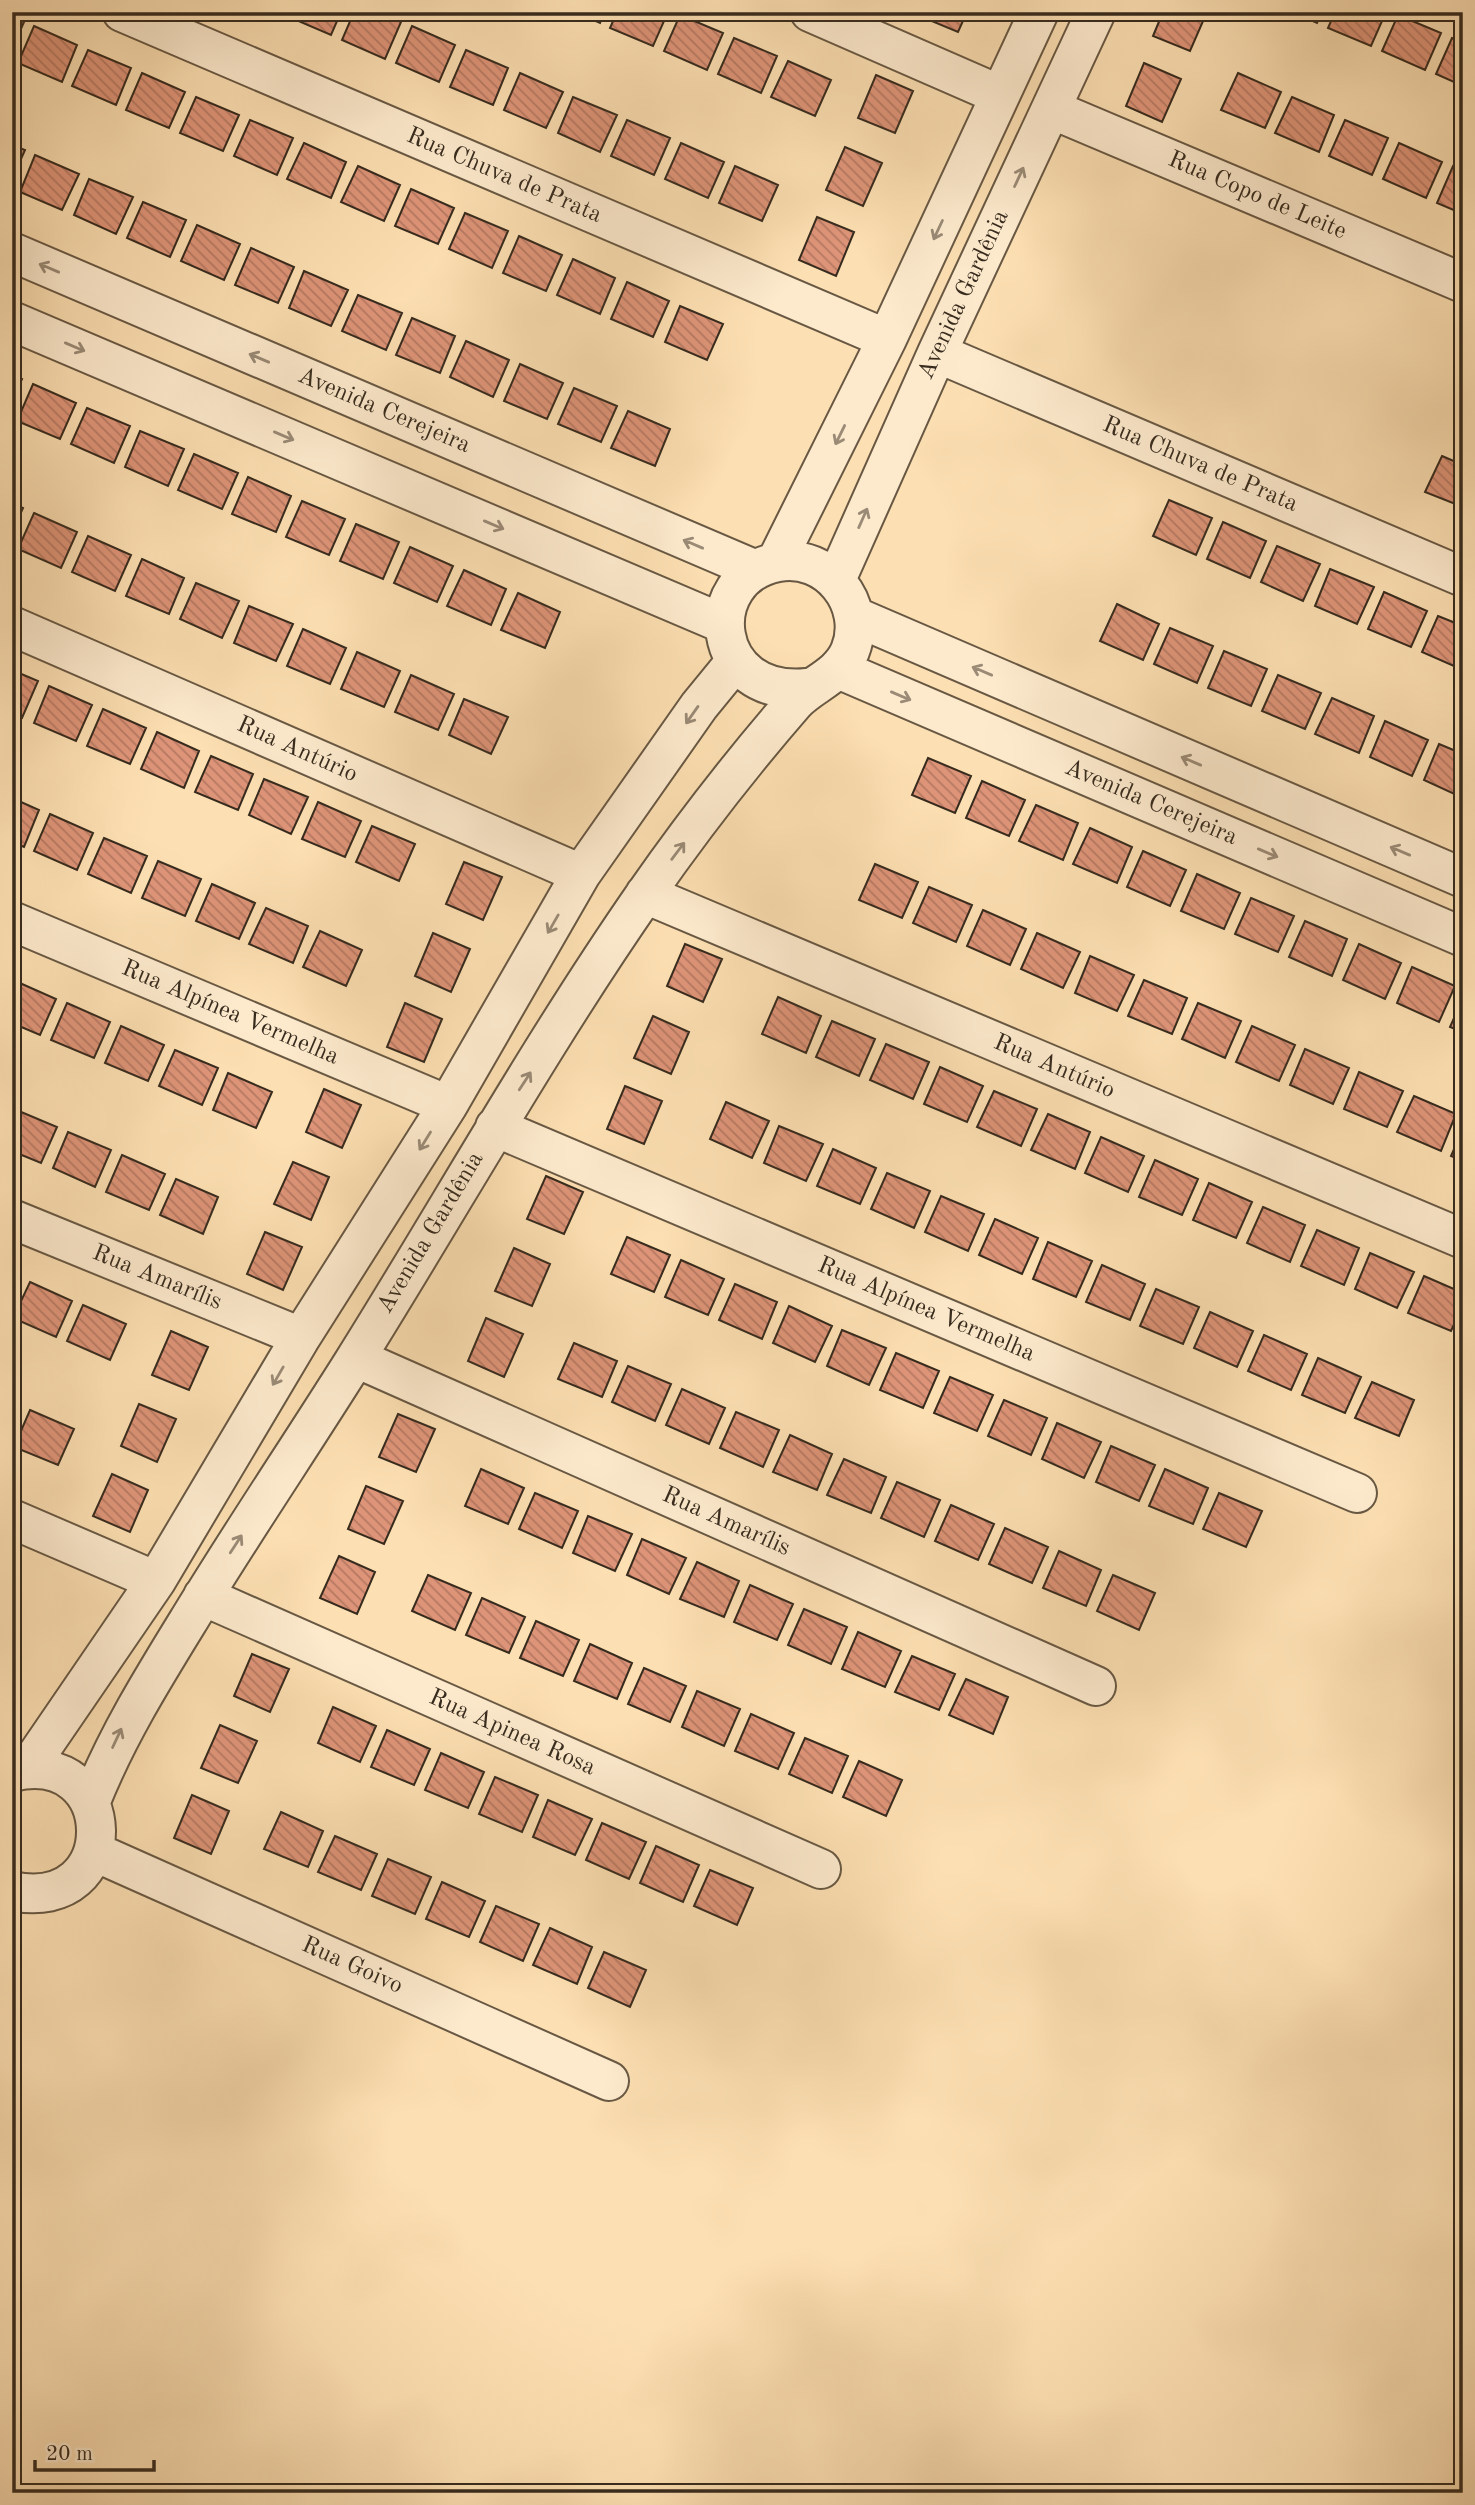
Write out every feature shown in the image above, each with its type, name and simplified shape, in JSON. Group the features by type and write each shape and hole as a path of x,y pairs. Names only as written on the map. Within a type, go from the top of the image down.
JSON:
{"street":[{"name":"Rua Chuva de Prata","path":"121,12 887,340"},
{"path":"810,12 1000,95"},
{"name":"Avenida Gardênia","path":"766,566 887,340 1039,12"},
{"name":"Avenida Gardênia","path":"836,580 937,353 1096,12"},
{"name":"Rua Copo de Leite","path":"1051,109 1463,284"},
{"name":"Avenida Cerejeira","path":"12,252 766,566"},
{"path":"12,321 724,624"},
{"name":"Rua Chuva de Prata","path":"937,353 1463,577"},
{"path":"798,561 819,568 836,580 849,598 854,616 854,635 849,653 823,679 787,690 767,687 749,677 735,662 727,643 724,624 728,604 739,585 766,566 798,561"},
{"path":"854,616 1463,878"},
{"name":"Rua Antúrio","path":"12,626 581,874"},
{"path":"18,1899 51,1892 70,1884 85,1870 94,1852 98,1826 91,1801 79,1786 64,1775 20,1770 156,1581 301,1337 448,1105 581,874 699,706 735,662"},
{"name":"Avenida Gardênia","path":"91,1801 123,1726 356,1358 495,1127 645,894 769,731 823,679"},
{"name":"Avenida Cerejeira","path":"823,679 1463,937"},
{"name":"Rua Antúrio","path":"645,894 1463,1239"},
{"name":"Rua Alpínea Vermelha","path":"12,921 448,1105"},
{"name":"Rua Alpínea Vermelha","path":"495,1127 1357,1493"},
{"name":"Rua Amarílis","path":"12,1219 301,1337"},
{"name":"Rua Amarílis","path":"356,1358 1096,1686"},
{"path":"12,1519 156,1581"},
{"name":"Rua Apinea Rosa","path":"203,1597 821,1869"},
{"name":"Rua Goivo","path":"94,1852 610,2081"}],"building":[{"path":"291,12 341,12 331,35 289,17"},
{"path":"354,12 379,12 401,22 385,59 342,40"},
{"path":"575,12 604,12 600,23"},
{"path":"617,12 668,12 653,46 610,28"},
{"path":"924,12 967,12 958,32 922,17"},
{"path":"1163,12 1207,12 1190,51 1153,36"},
{"path":"1293,12 1322,12 1317,23"},
{"path":"1335,12 1386,12 1371,46 1328,28"},
{"path":"680,15 723,33 707,70 664,51"},
{"path":"1398,15 1441,33 1425,70 1382,51"},
{"path":"12,17 24,22 12,49"},
{"path":"34,26 77,45 62,82 18,63"},
{"path":"412,26 455,45 439,82 396,63"},
{"path":"734,38 777,56 761,93 718,74"},
{"path":"1452,38 1463,42 1463,86 1436,74"},
{"path":"88,50 131,68 116,105 72,86"},
{"path":"466,50 508,68 493,105 450,87"},
{"path":"788,61 831,80 815,116 771,97"},
{"path":"1144,63 1181,79 1162,122 1126,106"},
{"path":"142,73 185,92 169,128 126,110"},
{"path":"520,73 563,92 546,128 504,110"},
{"path":"1238,73 1281,92 1265,128 1221,110"},
{"path":"876,75 913,91 895,133 858,118"},
{"path":"196,97 239,115 223,151 180,133"},
{"path":"573,97 617,115 600,152 558,133"},
{"path":"1292,97 1334,115 1319,152 1275,133"},
{"path":"250,120 293,138 277,175 234,156"},
{"path":"627,120 670,138 654,175 611,156"},
{"path":"1345,120 1388,138 1372,175 1329,156"},
{"path":"304,143 346,162 331,198 287,179"},
{"path":"681,143 724,162 708,198 665,179"},
{"path":"1399,143 1442,162 1426,198 1383,179"},
{"path":"12,145 25,150 12,179"},
{"path":"845,147 882,163 863,206 826,190"},
{"path":"35,155 79,174 62,210 20,192"},
{"path":"358,166 400,185 384,221 341,202"},
{"path":"735,166 778,185 762,221 719,203"},
{"path":"1453,166 1463,170 1463,214 1437,203"},
{"path":"89,179 133,197 116,234 74,215"},
{"path":"411,189 454,208 438,244 395,226"},
{"path":"143,202 186,220 170,257 127,238"},
{"path":"465,213 508,231 492,268 449,249"},
{"path":"817,217 854,232 836,276 799,260"},
{"path":"197,225 240,244 224,280 181,261"},
{"path":"519,236 562,255 546,291 503,273"},
{"path":"251,248 294,267 278,303 235,285"},
{"path":"573,259 615,278 600,314 557,295"},
{"path":"304,271 348,290 331,326 289,308"},
{"path":"627,282 669,301 653,337 611,319"},
{"path":"358,295 402,313 386,350 342,331"},
{"path":"680,306 723,324 707,360 665,342"},
{"path":"412,318 455,336 440,373 396,355"},
{"path":"466,341 509,360 493,397 450,377"},
{"path":"520,364 563,383 547,419 504,401"},
{"path":"12,375 22,379 12,402"},
{"path":"33,384 76,403 60,439 17,421"},
{"path":"574,388 617,406 601,442 558,424"},
{"path":"87,408 130,426 114,463 71,444"},
{"path":"628,411 670,429 655,466 611,448"},
{"path":"140,431 184,449 168,486 125,467"},
{"path":"194,454 238,473 222,509 178,490"},
{"path":"1442,456 1463,465 1463,507 1425,492"},
{"path":"248,477 291,496 276,532 232,514"},
{"path":"1169,500 1212,518 1196,555 1153,536"},
{"path":"302,501 345,519 329,555 286,537"},
{"path":"12,503 23,508 12,533"},
{"path":"34,513 77,532 61,568 18,549"},
{"path":"1223,522 1266,541 1250,578 1207,559"},
{"path":"356,524 399,542 383,579 340,561"},
{"path":"88,536 131,555 115,591 72,572"},
{"path":"1277,546 1320,564 1303,601 1261,582"},
{"path":"410,547 453,566 437,602 394,583"},
{"path":"142,559 184,578 169,614 126,596"},
{"path":"1330,569 1374,587 1357,624 1315,606"},
{"path":"464,570 506,589 491,625 447,606"},
{"path":"196,583 239,601 222,638 180,619"},
{"path":"1384,592 1427,611 1411,647 1368,629"},
{"path":"518,593 560,612 545,648 501,630"},
{"path":"1117,604 1159,624 1143,660 1100,641"},
{"path":"249,606 293,624 276,661 234,643"},
{"path":"1438,616 1463,626 1463,670 1422,652"},
{"path":"1170,628 1213,646 1197,683 1154,664"},
{"path":"303,629 346,648 330,684 287,666"},
{"path":"1224,651 1267,669 1251,706 1208,688"},
{"path":"357,652 400,671 384,707 341,689"},
{"path":"12,670 38,681 22,718 12,714"},
{"path":"411,675 454,694 438,730 395,712"},
{"path":"1278,675 1321,693 1305,729 1262,711"},
{"path":"49,686 92,705 76,741 34,723"},
{"path":"1332,698 1374,716 1359,753 1315,734"},
{"path":"464,699 508,717 491,754 449,735"},
{"path":"103,709 146,728 130,764 87,746"},
{"path":"1385,721 1428,740 1412,776 1370,757"},
{"path":"157,732 199,751 184,788 141,769"},
{"path":"1439,744 1463,754 1463,798 1424,780"},
{"path":"211,756 253,774 238,810 195,792"},
{"path":"928,758 971,776 955,813 912,795"},
{"path":"264,779 308,797 291,834 249,815"},
{"path":"982,781 1025,800 1009,836 966,818"},
{"path":"12,798 39,810 24,847 12,842"},
{"path":"318,802 361,821 345,857 302,839"},
{"path":"1036,805 1078,823 1063,860 1019,841"},
{"path":"50,814 93,833 77,870 34,851"},
{"path":"372,826 415,844 399,881 356,862"},
{"path":"1090,828 1132,847 1117,883 1073,864"},
{"path":"104,838 147,856 131,893 88,874"},
{"path":"1143,851 1186,870 1170,906 1127,887"},
{"path":"158,861 201,879 185,916 142,898"},
{"path":"464,862 502,877 483,920 446,904"},
{"path":"875,864 918,882 902,918 859,900"},
{"path":"1197,874 1240,893 1224,929 1181,911"},
{"path":"212,884 255,903 239,939 196,921"},
{"path":"929,887 972,905 956,942 913,923"},
{"path":"1251,898 1294,916 1278,952 1235,934"},
{"path":"266,908 308,926 293,963 249,944"},
{"path":"983,910 1026,929 1010,965 967,946"},
{"path":"1305,921 1347,939 1332,976 1289,957"},
{"path":"320,931 362,950 346,986 303,967"},
{"path":"433,933 470,949 451,992 415,976"},
{"path":"1037,933 1080,952 1063,988 1021,969"},
{"path":"685,944 722,959 703,1002 667,986"},
{"path":"1359,944 1401,963 1385,999 1343,980"},
{"path":"1090,956 1134,975 1117,1011 1075,993"},
{"path":"1412,967 1455,986 1439,1022 1397,1003"},
{"path":"13,980 56,999 40,1035 12,1023"},
{"path":"1144,980 1187,998 1172,1034 1128,1016"},
{"path":"778,997 821,1016 806,1053 762,1034"},
{"path":"1463,998 1463,1032 1450,1027"},
{"path":"67,1003 110,1022 94,1058 51,1040"},
{"path":"405,1003 442,1019 424,1062 387,1047"},
{"path":"1198,1003 1241,1021 1225,1058 1182,1039"},
{"path":"653,1016 689,1032 671,1074 634,1058"},
{"path":"832,1021 875,1039 859,1076 816,1057"},
{"path":"121,1026 164,1045 148,1081 105,1063"},
{"path":"1252,1026 1295,1045 1279,1081 1236,1062"},
{"path":"886,1044 929,1062 913,1099 870,1080"},
{"path":"1305,1049 1349,1068 1333,1104 1290,1085"},
{"path":"175,1050 218,1068 202,1105 159,1086"},
{"path":"940,1067 983,1086 967,1122 924,1104"},
{"path":"1359,1072 1403,1091 1387,1127 1344,1109"},
{"path":"228,1073 272,1092 256,1128 213,1110"},
{"path":"625,1086 662,1101 644,1144 607,1129"},
{"path":"324,1089 361,1105 342,1148 306,1132"},
{"path":"994,1091 1037,1109 1021,1146 977,1127"},
{"path":"1414,1096 1456,1114 1441,1151 1397,1132"},
{"path":"726,1102 769,1121 752,1158 710,1139"},
{"path":"14,1109 57,1127 41,1163 12,1151"},
{"path":"1048,1114 1090,1132 1075,1169 1031,1150"},
{"path":"779,1126 823,1144 806,1181 764,1163"},
{"path":"1463,1129 1463,1161 1451,1156"},
{"path":"68,1132 111,1150 95,1187 53,1168"},
{"path":"1101,1137 1144,1156 1128,1192 1085,1173"},
{"path":"833,1149 876,1168 860,1204 817,1186"},
{"path":"122,1155 165,1174 149,1210 106,1192"},
{"path":"1155,1160 1198,1179 1182,1215 1139,1197"},
{"path":"293,1162 329,1177 311,1220 274,1204"},
{"path":"887,1173 930,1191 914,1228 871,1209"},
{"path":"546,1176 583,1192 564,1234 527,1219"},
{"path":"176,1179 218,1197 203,1234 160,1215"},
{"path":"1209,1183 1252,1202 1236,1238 1193,1220"},
{"path":"941,1196 984,1214 968,1251 925,1232"},
{"path":"1263,1207 1305,1225 1290,1262 1247,1243"},
{"path":"995,1219 1038,1238 1022,1274 979,1255"},
{"path":"1317,1230 1359,1248 1344,1285 1301,1266"},
{"path":"265,1232 302,1247 283,1290 247,1274"},
{"path":"627,1237 670,1255 654,1292 611,1274"},
{"path":"1048,1242 1092,1261 1076,1297 1033,1279"},
{"path":"514,1248 550,1264 532,1306 495,1291"},
{"path":"1370,1253 1414,1272 1397,1308 1355,1289"},
{"path":"681,1260 724,1279 708,1315 665,1297"},
{"path":"1102,1265 1145,1284 1130,1320 1086,1302"},
{"path":"12,1274 18,1277 12,1291"},
{"path":"1424,1276 1463,1293 1463,1305 1451,1331 1408,1313"},
{"path":"30,1282 72,1301 56,1337 13,1318"},
{"path":"735,1284 777,1302 762,1339 719,1320"},
{"path":"1156,1289 1199,1307 1183,1344 1140,1326"},
{"path":"83,1305 126,1324 110,1360 67,1341"},
{"path":"789,1306 832,1326 815,1362 773,1343"},
{"path":"1210,1312 1253,1331 1237,1367 1194,1348"},
{"path":"486,1318 523,1334 504,1377 468,1361"},
{"path":"842,1330 886,1348 869,1385 827,1366"},
{"path":"171,1331 208,1347 189,1390 152,1375"},
{"path":"1264,1335 1307,1354 1291,1390 1248,1371"},
{"path":"574,1343 617,1361 602,1397 558,1379"},
{"path":"896,1353 939,1371 923,1408 880,1390"},
{"path":"1318,1358 1361,1377 1345,1413 1302,1395"},
{"path":"628,1366 671,1384 655,1421 612,1402"},
{"path":"950,1377 993,1395 977,1431 934,1413"},
{"path":"1372,1382 1414,1400 1399,1436 1355,1418"},
{"path":"682,1389 725,1408 709,1444 666,1425"},
{"path":"1004,1400 1047,1418 1031,1455 988,1436"},
{"path":"12,1402 20,1406 12,1423"},
{"path":"139,1404 176,1419 157,1462 121,1446"},
{"path":"30,1410 74,1429 58,1465 14,1447"},
{"path":"736,1412 779,1430 763,1467 720,1448"},
{"path":"398,1414 435,1429 416,1472 379,1457"},
{"path":"1057,1423 1101,1442 1084,1478 1042,1459"},
{"path":"790,1435 832,1454 817,1490 773,1472"},
{"path":"1111,1446 1155,1465 1139,1501 1096,1482"},
{"path":"844,1459 886,1477 871,1513 827,1495"},
{"path":"481,1469 524,1488 508,1524 465,1506"},
{"path":"1165,1469 1208,1488 1193,1524 1149,1506"},
{"path":"112,1474 148,1490 130,1532 93,1516"},
{"path":"897,1482 940,1500 924,1537 881,1518"},
{"path":"366,1486 403,1501 384,1544 348,1529"},
{"path":"535,1493 578,1511 562,1548 519,1529"},
{"path":"1219,1493 1262,1511 1246,1547 1203,1529"},
{"path":"951,1505 994,1524 978,1560 935,1541"},
{"path":"588,1516 632,1534 615,1571 573,1553"},
{"path":"1005,1528 1048,1547 1032,1583 989,1564"},
{"path":"642,1539 686,1558 669,1594 627,1575"},
{"path":"1059,1551 1101,1570 1086,1606 1043,1588"},
{"path":"339,1556 375,1572 357,1614 320,1598"},
{"path":"697,1562 739,1581 724,1617 680,1599"},
{"path":"428,1575 471,1593 455,1630 412,1611"},
{"path":"1113,1575 1155,1593 1139,1630 1097,1611"},
{"path":"750,1585 793,1604 777,1640 734,1622"},
{"path":"482,1598 525,1617 509,1653 466,1635"},
{"path":"804,1609 847,1627 831,1664 788,1645"},
{"path":"536,1621 579,1640 563,1676 520,1658"},
{"path":"858,1632 901,1651 885,1687 842,1669"},
{"path":"590,1644 632,1663 617,1699 574,1681"},
{"path":"252,1654 289,1669 270,1712 234,1696"},
{"path":"912,1656 955,1674 939,1710 895,1692"},
{"path":"644,1668 686,1686 670,1722 628,1704"},
{"path":"966,1679 1008,1697 993,1734 949,1715"},
{"path":"697,1691 740,1709 724,1746 682,1727"},
{"path":"333,1707 376,1726 360,1762 318,1743"},
{"path":"751,1714 794,1733 778,1769 735,1751"},
{"path":"220,1725 257,1741 238,1783 201,1768"},
{"path":"387,1730 430,1749 414,1785 371,1767"},
{"path":"805,1738 848,1756 832,1793 789,1774"},
{"path":"441,1753 484,1772 468,1808 425,1790"},
{"path":"859,1761 902,1780 886,1816 843,1797"},
{"path":"495,1777 538,1795 522,1832 479,1814"},
{"path":"192,1795 229,1811 211,1854 174,1838"},
{"path":"548,1800 592,1819 575,1855 533,1837"},
{"path":"281,1812 323,1831 308,1867 264,1849"},
{"path":"602,1823 646,1842 629,1879 586,1860"},
{"path":"335,1836 377,1854 361,1890 318,1872"},
{"path":"656,1846 699,1865 683,1902 640,1883"},
{"path":"388,1859 431,1877 415,1914 372,1896"},
{"path":"710,1870 753,1888 737,1925 694,1906"},
{"path":"442,1882 485,1901 469,1937 426,1919"},
{"path":"496,1906 539,1924 523,1961 480,1942"},
{"path":"550,1928 592,1947 577,1984 533,1965"},
{"path":"604,1952 646,1970 630,2007 588,1988"}]}
